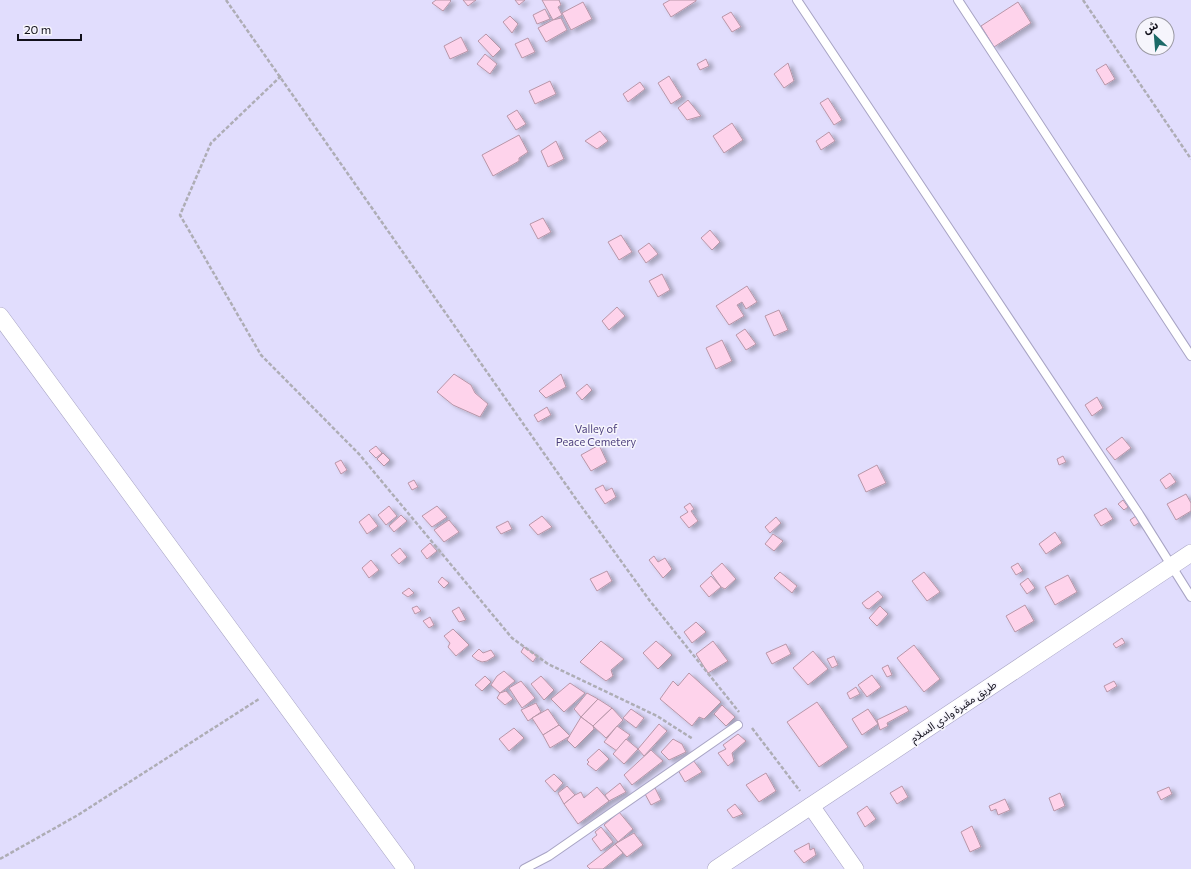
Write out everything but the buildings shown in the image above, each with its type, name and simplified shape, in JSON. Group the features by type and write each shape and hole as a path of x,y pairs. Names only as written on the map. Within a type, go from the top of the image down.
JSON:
{"street":[{"path":"0,316 406,869"},
{"name":"طريق مقبرة وادي السلام","path":"716,869 1191,552"},
{"path":"811,806 855,869"}],"lane":[{"path":"797,0 1172,566 1191,597"},
{"path":"958,0 1191,356"},
{"path":"524,869 549,856 738,725"}],"path":[{"path":"226,0 281,76 576,499 650,601 745,720 811,806"},
{"path":"1083,0 1191,159"},
{"path":"281,76 211,143 180,215 261,355 359,454 512,638 548,664 657,716 706,748"},
{"path":"0,859 78,815 274,689"},
{"path":"738,725 745,720"}],"green space":[{"name":"Valley of Peace Cemetery","path":"0,0 1191,0 1191,869 0,869"}]}
